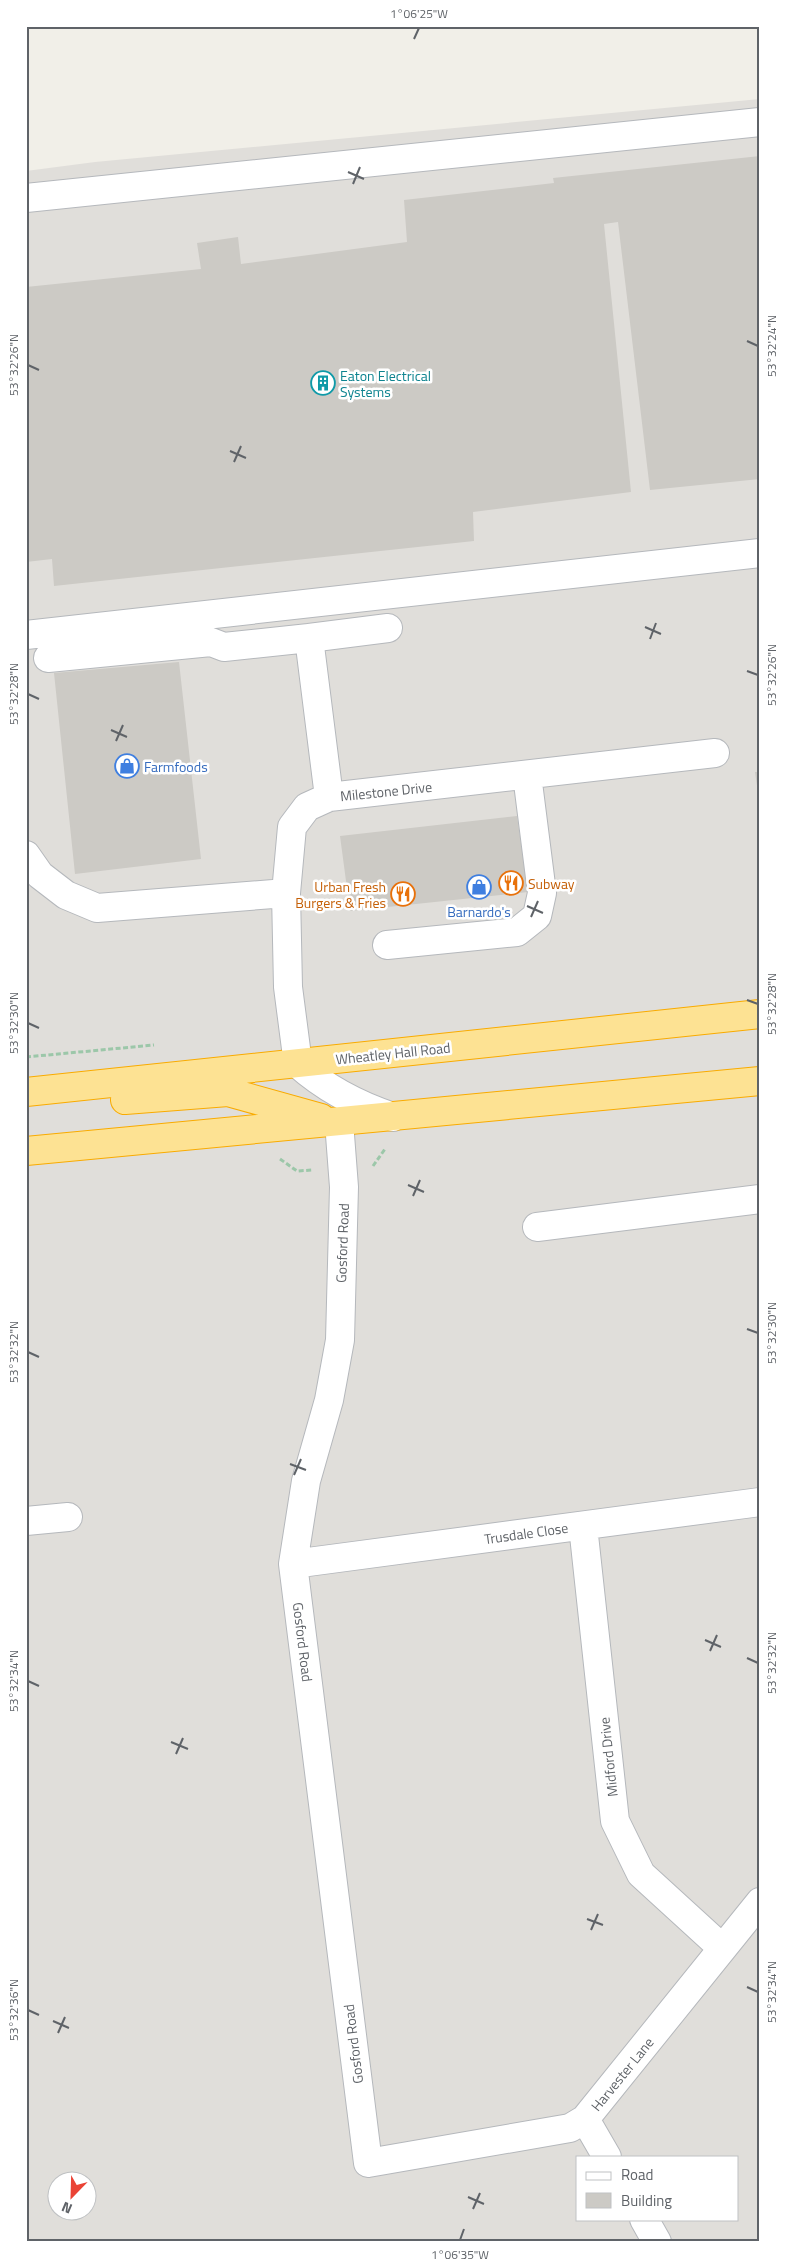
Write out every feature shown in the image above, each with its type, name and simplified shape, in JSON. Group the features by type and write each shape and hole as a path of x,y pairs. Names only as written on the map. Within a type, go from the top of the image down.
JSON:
{"highway":[{"name":"Wheatley Hall Road","path":"26,1092 760,1014"},
{"path":"26,1152 760,1081"},
{"path":"26,1107 228,1092 339,1122"}],"street":[{"path":"26,198 760,122"},
{"path":"26,635 760,553"},
{"path":"48,658 211,642 224,647 388,628"},
{"path":"309,638 329,797"},
{"name":"Milestone Drive","path":"298,1064 288,987 286,893 292,827 307,808 329,797 715,753"},
{"path":"387,944 517,932 537,916 542,893 527,775"},
{"path":"26,855 40,876 66,895 97,908 286,893"},
{"path":"298,1064 319,1083 361,1106 393,1117"},
{"name":"Gosford Road","path":"339,1122 344,1187 340,1340 329,1400 306,1481 293,1564 368,2163"},
{"path":"536,1227 760,1200"},
{"name":"Trusdale Close","path":"293,1564 760,1502"},
{"path":"26,1521 68,1517"},
{"name":"Midford Drive","path":"583,1526 615,1821 641,1874 722,1948"},
{"name":"Harvester Lane","path":"368,2163 570,2128 585,2119 760,1902"},
{"path":"585,2119 606,2156"},
{"path":"645,2220 657,2242"}],"shaded area":[{"path":"760,99 760,2242 26,2242 26,171 95,162"}],"building":[{"name":"Eaton Electrical Systems","path":"760,156 760,479 650,490 618,222 604,224 631,492 473,512 474,541 54,586 52,559 26,562 26,287 201,269 197,243 238,237 241,264 407,242 404,200 554,183 553,178"},
{"name":"Farmfoods","path":"179,662 201,859 75,874 54,673"},
{"path":"755,772 760,772 760,799 759,799"},
{"path":"517,816 528,892 350,911 340,836"}],"place":[{"name":"Eaton Electrical Systems","path":"323,383"},
{"name":"Farmfoods","path":"127,766"},
{"name":"Subway","path":"511,883"},
{"name":"Barnardo's","path":"479,887"},
{"name":"Urban Fresh Burgers & Fries","path":"403,894"}]}
